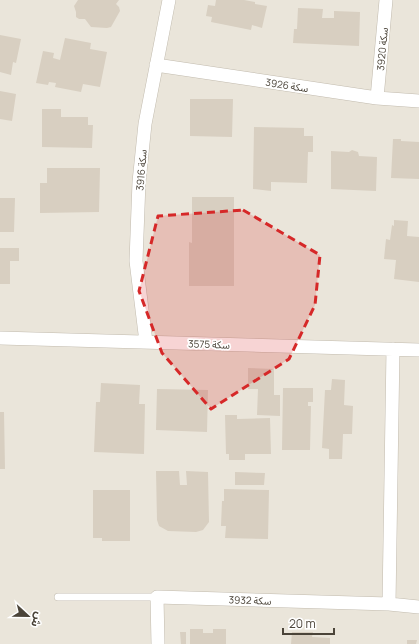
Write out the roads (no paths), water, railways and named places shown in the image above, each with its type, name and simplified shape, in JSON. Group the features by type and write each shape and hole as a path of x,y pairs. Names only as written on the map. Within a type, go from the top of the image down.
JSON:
{"street":[{"name":"سكة 3916","path":"146,342 136,261 139,182 145,124 169,0"},
{"name":"سكة 3920","path":"378,98 386,0"},
{"name":"سكة 3926","path":"156,65 378,98 419,101"},
{"name":"سكة 3575","path":"0,338 419,350"},
{"path":"389,604 393,349"},
{"path":"157,597 158,644"},
{"name":"سكة 3932","path":"157,597 389,604 419,607"}],"lane":[{"path":"58,597 157,597"}]}
